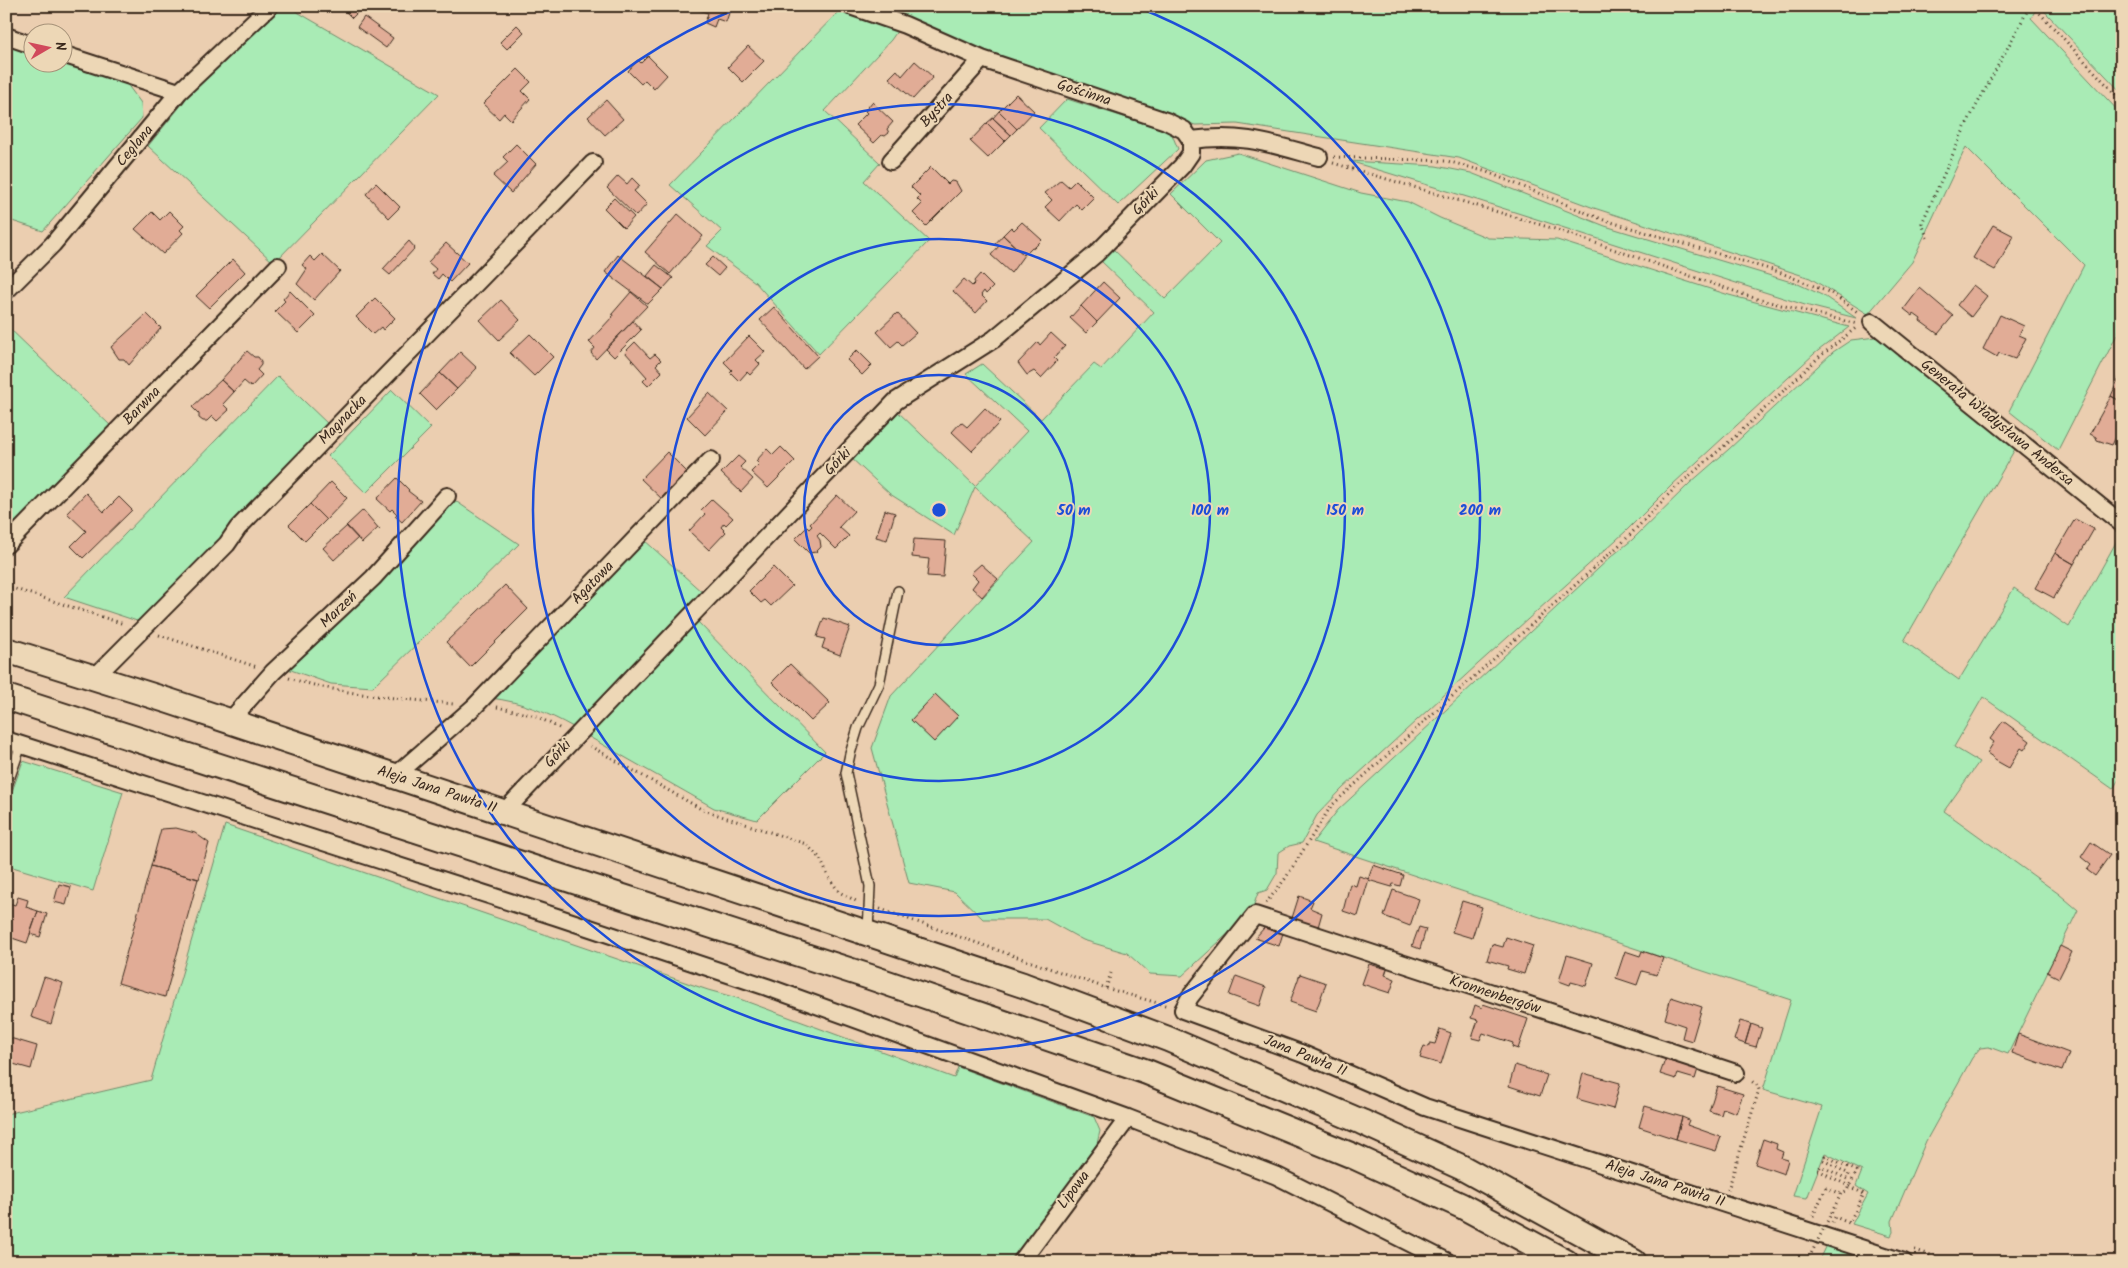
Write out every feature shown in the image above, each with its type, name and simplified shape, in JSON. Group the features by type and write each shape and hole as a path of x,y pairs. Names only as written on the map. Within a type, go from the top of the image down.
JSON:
{"main road":[{"name":"Aleja Jana Pawła II","path":"6,650 93,679 169,701 1024,984 1168,1039 1362,1122 1461,1167 1634,1262"},
{"path":"6,697 1010,1024 1147,1072 1353,1156 1454,1202 1566,1262"}],"street":[{"name":"Ceglana","path":"6,291 53,244 180,92 270,6"},
{"name":"Gościnna","path":"850,6 905,25 982,59 1166,121 1184,130 1191,140"},
{"path":"6,36 22,42"},
{"path":"72,57 180,92"},
{"name":"Bystra","path":"891,161 982,59"},
{"path":"1191,140 1217,136 1243,138 1319,157"},
{"name":"Górki","path":"504,812 574,736 896,401 994,339 1097,253 1182,166 1191,153 1191,140"},
{"name":"Magnacka","path":"93,679 227,544 238,528 593,163"},
{"name":"Barwna","path":"6,545 278,266"},
{"name":"Generała Władysława Andersa","path":"1872,322 2122,524"},
{"name":"Agatowa","path":"395,776 475,706 711,460"},
{"name":"Marzeń","path":"229,722 273,672 372,578 447,496"},
{"path":"14,743 548,914 767,987 1128,1118 1277,1176 1448,1262"},
{"path":"1183,1010 1190,997 1255,915"},
{"name":"Kronnenbergów","path":"1255,915 1736,1073"},
{"name":"Jana Pawła II","path":"1183,1010 1303,1054 1425,1107"},
{"name":"Aleja Jana Pawła II","path":"1425,1107 1904,1262"},
{"name":"Lipowa","path":"1021,1262 1128,1118"}],"lane":[{"path":"868,932 870,886 867,864 846,773 858,728 879,684 898,591"},
{"path":"6,788 14,743"}],"path":[{"path":"1927,238 1922,223 1926,214 1966,125 2031,6 2122,101"},
{"path":"1319,157 1447,161 1487,172 1604,220 1778,272 1811,284 1831,293 1872,322"},
{"path":"1255,915 1284,879 1331,806 1625,540 1673,490 1737,435 1819,357 1860,325 1757,299 1555,229 1343,167 1319,157"},
{"path":"6,586 125,624"},
{"path":"152,633 319,688 503,708 536,716 703,810 806,844 820,858 828,876 839,892 869,906 1106,988 1149,1002 1183,1010"},
{"path":"1106,988 1111,972"},
{"path":"1724,1204 1759,1090 1755,1084 1736,1073"},
{"path":"1807,1262 1841,1194 1846,1192 1856,1171 1825,1156 1823,1160 1849,1174 1847,1178 1821,1166 1818,1170 1864,1194 1849,1223 1835,1217 1832,1223"},
{"path":"1813,1217 1826,1188 1841,1194"}],"green space":[{"path":"282,6 287,6 439,94 274,263 148,146 183,103 190,91"},
{"path":"870,6 2038,6 2031,18 2122,115 2122,325 2058,450 2009,411 2084,265 1966,147 1912,262 1868,314 1810,278 1594,208 1459,158 1237,124 1195,125 1095,89 1003,60"},
{"path":"2040,6 2122,6 2122,93 2049,16"},
{"path":"840,10 900,27 891,40 825,111 880,163 864,181 929,241 819,354 755,282 707,246 722,231 670,185"},
{"path":"6,41 22,46 22,72 72,72 72,64 121,76 141,103 142,118 43,231 6,219"},
{"path":"1067,99 1171,132 1178,149 1118,205 1039,128"},
{"path":"1238,153 1361,193 1408,202 1488,238 1557,240 1729,295 1849,327 1814,354 1672,485 1626,531 1342,789 1317,815 1302,843 1289,846 1278,853 1277,873 1267,890 1258,893 1253,907 1233,929 1182,976 1150,974 1127,953 1083,940 1045,919 983,919 955,892 909,883 872,748 891,696 1034,542 975,487 954,535 890,494 850,457 896,410 975,486 1027,431 966,374 982,364 1041,419 1094,364 1101,369 1154,312 1100,260 1112,248 1165,299 1220,243 1171,194 1206,160"},
{"path":"1349,161 1436,166 1471,173 1605,226 1798,284 1824,296 1856,318 1805,305"},
{"path":"6,325 113,428 6,536"},
{"path":"1876,337 2015,449 1904,641 1959,680 2014,588 2069,627 2120,535 2122,537 2122,774 2113,789 1983,697 1954,747 1979,762 1944,811 2059,894 2078,910 2008,1054 1989,1047 1980,1048 1972,1058 1926,1141 1892,1221 1893,1232 1891,1236 1852,1224 1868,1194 1856,1186 1862,1171 1825,1153 1807,1198 1793,1196 1822,1107 1763,1090 1791,1000 1313,842 1338,810 1833,352 1851,340"},
{"path":"278,376 330,426 140,622 64,597"},
{"path":"392,390 431,428 366,493 328,456"},
{"path":"454,500 519,544 373,687 331,684 285,668 378,581"},
{"path":"643,539 703,593 573,727 533,708 490,698"},
{"path":"695,619 825,752 757,820 714,808 584,734"},
{"path":"23,761 123,792 93,891 6,865 6,808"},
{"path":"225,825 708,990 737,998 954,1078 958,1067 1094,1117 1100,1131 1097,1144 1012,1262 6,1262 6,1114 151,1080"},
{"path":"1826,1245 1881,1262 1818,1262"}],"building":[{"path":"340,6 364,6 352,18"},
{"path":"725,6 725,8 730,10 726,22 717,19 714,27 705,23 708,13 689,7"},
{"path":"364,17 393,38 386,48 357,27"},
{"path":"517,25 524,32 507,49 500,42"},
{"path":"748,46 764,61 743,82 728,67"},
{"path":"648,56 667,75 654,89 645,80 641,84 628,71 638,60 641,63"},
{"path":"915,61 933,77 913,99 889,78 897,70 902,76"},
{"path":"518,69 531,82 522,91 530,99 511,120 504,113 499,119 483,104"},
{"path":"1016,94 1034,111 1017,129 999,111"},
{"path":"606,100 623,119 605,135 588,117"},
{"path":"872,102 893,122 887,129 889,133 885,136 882,135 874,143 855,125 867,113 865,111"},
{"path":"999,111 1017,129 1011,135 993,118"},
{"path":"993,118 1011,135 1005,141 987,123"},
{"path":"987,123 1005,141 988,158 970,141"},
{"path":"516,144 536,164 511,193 493,176 508,162 503,157"},
{"path":"931,167 948,184 951,181 956,182 961,191 926,226 913,213 922,204 917,199 920,196 911,187"},
{"path":"618,176 627,184 632,178 640,186 634,191 647,204 636,216 607,188"},
{"path":"1061,180 1069,187 1076,180 1094,198 1082,210 1076,204 1060,221 1045,207 1052,200 1045,193"},
{"path":"376,183 400,207 389,218 366,194"},
{"path":"614,198 634,217 624,228 604,208"},
{"path":"169,211 184,226 180,230 183,233 163,254 135,229 152,212 160,220"},
{"path":"678,214 703,236 670,274 645,252"},
{"path":"1022,222 1042,240 1024,255 1003,235 1011,227 1014,230"},
{"path":"1993,225 2014,236 1995,270 1973,258"},
{"path":"1003,235 1024,255 1011,273 991,255 999,246 995,244"},
{"path":"409,241 415,248 390,275 383,269"},
{"path":"446,243 468,263 450,282 442,274 438,279 432,274 436,269 428,262"},
{"path":"322,254 340,271 314,300 297,284 307,269 302,265 310,256 315,261"},
{"path":"618,255 663,289 648,304 605,272"},
{"path":"713,257 725,268 718,276 705,265"},
{"path":"233,259 245,272 209,308 196,296"},
{"path":"656,265 673,278 663,289 647,276"},
{"path":"980,274 993,287 986,294 984,291 981,295 987,301 976,313 953,291 964,279 972,286"},
{"path":"1103,282 1120,298 1097,322 1081,306"},
{"path":"1973,285 1987,296 1971,317 1957,305"},
{"path":"1920,288 1953,316 1938,334 1920,321 1921,319 1904,309"},
{"path":"290,291 315,316 298,333 275,311 285,301 283,299"},
{"path":"631,292 647,306 596,359 591,353 595,348 589,342 613,316 612,314"},
{"path":"375,298 395,318 383,330 381,327 373,334 356,317"},
{"path":"501,300 520,320 499,340 480,320"},
{"path":"1081,306 1097,322 1086,333 1070,318"},
{"path":"774,307 818,356 804,369 760,320"},
{"path":"897,313 916,333 902,345 898,341 891,347 877,332"},
{"path":"147,314 161,328 129,365 124,359 119,359 111,347"},
{"path":"2000,315 2024,326 2019,335 2026,338 2015,359 1999,353 1997,357 1983,349"},
{"path":"633,321 641,330 614,357 606,349"},
{"path":"1051,333 1065,346 1054,358 1057,361 1041,378 1034,371 1027,375 1018,363 1038,342 1040,345"},
{"path":"530,334 553,357 534,376 510,353"},
{"path":"749,336 765,352 756,360 760,364 750,375 747,372 739,381 724,362"},
{"path":"635,342 650,358 655,354 661,360 656,365 662,372 648,386 643,381 647,377 625,352"},
{"path":"857,350 872,365 862,375 847,360"},
{"path":"247,351 254,357 258,357 261,361 261,365 257,370 262,375 251,387 244,381 234,392 221,380"},
{"path":"460,352 477,368 457,389 440,373"},
{"path":"2122,371 2122,402 2111,396"},
{"path":"440,373 457,389 436,410 420,394"},
{"path":"221,380 234,392 223,404 229,410 217,421 212,416 207,421 203,421 192,407"},
{"path":"709,393 728,411 705,435 687,417"},
{"path":"2111,396 2122,402 2122,425 2112,445 2097,440 2096,437 2090,434"},
{"path":"985,408 1000,422 972,451 952,432 961,422 967,427"},
{"path":"781,447 795,461 768,488 751,472 759,464 756,461 767,449 773,455"},
{"path":"667,452 689,474 663,500 641,479"},
{"path":"738,456 745,462 740,467 753,479 741,492 721,473"},
{"path":"397,478 408,491 421,501 402,522 395,516 397,514 392,509 390,511 377,499"},
{"path":"331,482 347,498 326,520 310,504"},
{"path":"86,493 104,512 119,497 132,510 83,558 71,546 86,531 67,513"},
{"path":"837,495 854,511 839,527 849,536 836,549 820,533 817,536 821,547 816,552 809,553 795,539 807,527 809,529 812,526 810,524"},
{"path":"712,499 733,518 721,527 726,532 709,550 689,531 705,514 701,510"},
{"path":"310,504 326,520 305,541 289,525"},
{"path":"363,510 380,530 378,528 362,543 346,526"},
{"path":"885,510 895,513 887,540 876,537"},
{"path":"2075,519 2094,529 2074,564 2055,553"},
{"path":"347,526 358,538 334,560 323,548"},
{"path":"914,539 946,541 943,577 927,576 929,559 912,557"},
{"path":"2055,553 2074,564 2054,598 2035,588"},
{"path":"981,564 998,579 982,597 972,588 978,580 971,573"},
{"path":"773,567 792,586 771,606 765,600 761,603 749,591"},
{"path":"505,585 528,609 470,667 446,642"},
{"path":"824,618 850,627 840,655 822,648 825,639 817,637"},
{"path":"790,664 830,703 811,721 772,682"},
{"path":"935,694 958,716 934,742 911,720"},
{"path":"2003,721 2030,741 2024,750 2021,748 2009,768 1993,759 1987,753 1994,742 1990,739"},
{"path":"176,828 195,833 209,843 199,879 151,866 161,829"},
{"path":"2091,842 2110,855 2095,876 2087,870 2091,865 2081,857"},
{"path":"1373,865 1403,875 1400,886 1393,884 1392,887 1368,880"},
{"path":"151,866 198,879 165,997 118,983"},
{"path":"1359,876 1369,879 1358,916 1343,911 1350,884 1356,886"},
{"path":"59,884 71,887 66,905 54,902"},
{"path":"1393,890 1419,899 1410,926 1384,916"},
{"path":"1299,896 1313,901 1310,908 1322,913 1318,927 1292,918"},
{"path":"18,897 28,900 26,907 38,911 27,943 6,936 6,902 15,905"},
{"path":"1462,901 1482,907 1472,938 1452,932"},
{"path":"38,911 47,914 40,937 30,934"},
{"path":"1265,927 1283,933 1279,946 1255,938"},
{"path":"1419,927 1426,929 1420,949 1412,946"},
{"path":"1506,937 1533,946 1524,974 1507,969 1508,966 1487,960 1492,944 1503,947"},
{"path":"2060,946 2072,952 2059,978 2047,972"},
{"path":"1625,951 1640,956 1642,951 1663,958 1657,975 1642,971 1637,985 1616,978"},
{"path":"1567,955 1593,963 1586,986 1571,982 1570,985 1559,981"},
{"path":"1369,964 1387,969 1385,975 1395,979 1390,993 1362,984"},
{"path":"1300,974 1326,983 1316,1011 1290,1002"},
{"path":"1236,976 1266,987 1260,1006 1229,995"},
{"path":"44,977 63,983 51,1024 31,1017"},
{"path":"1671,997 1702,1007 1692,1041 1682,1038 1685,1026 1665,1019"},
{"path":"1483,1004 1528,1019 1518,1049 1512,1047 1513,1043 1483,1033 1480,1040 1472,1038 1478,1020 1471,1018 1475,1005 1482,1008"},
{"path":"1740,1021 1751,1024 1745,1044 1734,1040"},
{"path":"1751,1024 1762,1028 1756,1047 1745,1044"},
{"path":"1440,1029 1451,1033 1441,1064 1420,1058 1424,1046 1428,1047 1430,1043 1435,1044"},
{"path":"2018,1034 2069,1053 2062,1071 2012,1053"},
{"path":"10,1038 37,1046 31,1069 6,1062"},
{"path":"1665,1060 1698,1069 1695,1079 1678,1074 1676,1079 1660,1074"},
{"path":"1515,1065 1547,1075 1540,1096 1509,1086"},
{"path":"1583,1073 1620,1083 1613,1109 1577,1099"},
{"path":"1717,1086 1743,1094 1736,1113 1723,1108 1721,1115 1709,1111"},
{"path":"1645,1106 1682,1117 1676,1139 1639,1127"},
{"path":"1682,1117 1689,1120 1687,1125 1721,1137 1716,1151 1676,1139"},
{"path":"1763,1139 1777,1144 1776,1149 1783,1152 1781,1158 1788,1160 1784,1174 1755,1164"}]}
